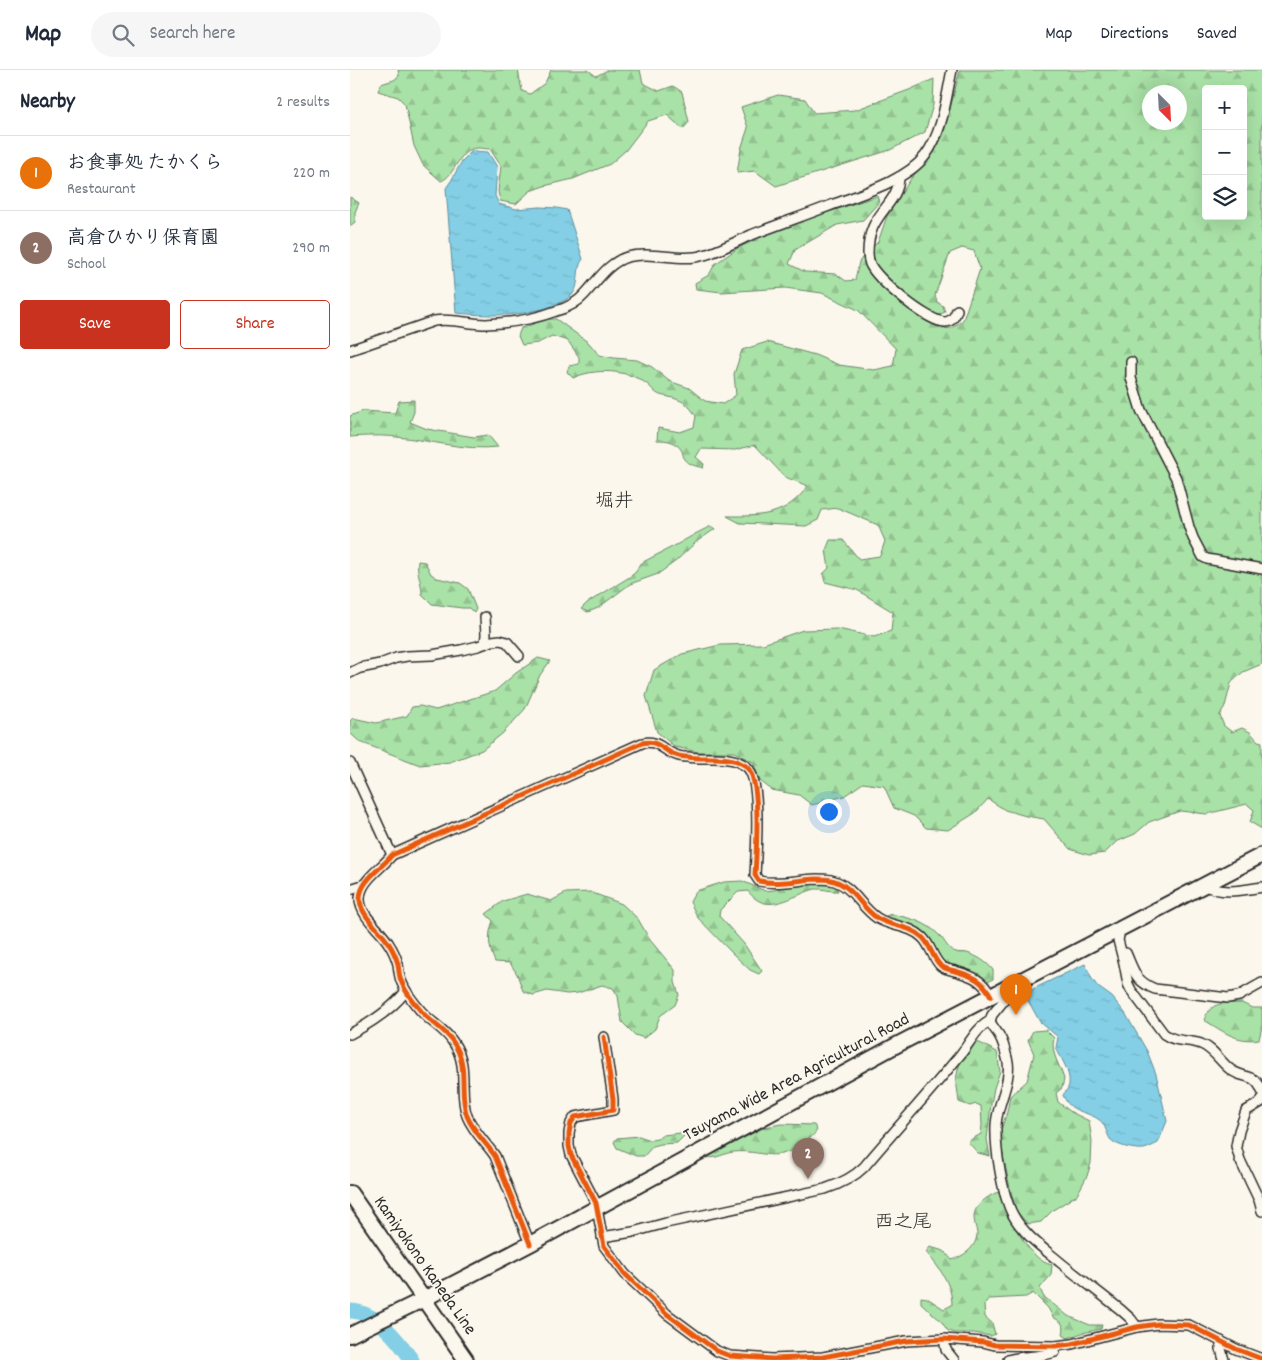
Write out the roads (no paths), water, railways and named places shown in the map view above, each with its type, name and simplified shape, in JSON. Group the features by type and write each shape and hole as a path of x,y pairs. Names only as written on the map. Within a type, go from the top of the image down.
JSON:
{"street":[{"path":"350,350 434,321 445,320 485,324 536,317 557,311 573,304 584,295 614,263 643,255 695,257 706,254 863,193 899,177 916,166 934,142 941,122 952,70"},
{"path":"899,177 899,185 892,201 874,226 868,242 870,265 888,286 913,307 934,320 951,321 955,317 957,310"},
{"path":"1131,362 1132,378 1141,410 1176,478 1189,527 1203,556 1207,559 1262,570"},
{"path":"484,617 485,643"},
{"path":"350,673 360,668 396,658 461,650 500,640 507,642 519,656"},
{"path":"530,1244 495,1156 478,1134 468,1116 464,1100 462,1058 444,1030 430,1022 406,991 398,965 388,943 363,911 360,893 363,885 392,855 642,743 652,742 676,755 735,761 747,766 756,789 755,875 759,881 780,883 829,879 842,884 876,917 884,922 914,931 927,942 942,967 970,975 979,980 991,996"},
{"path":"350,763 392,855"},
{"name":"Tsuyama Wide Area Agricultural Road","path":"350,1335 530,1244 891,1048 1117,933 1204,884 1262,855"},
{"path":"1204,884 1218,891 1237,891 1262,887"},
{"path":"350,889 363,885"},
{"path":"1117,933 1138,979 1144,985 1155,989 1228,998 1239,996 1262,983"},
{"path":"1117,933 1128,984 1164,1034 1171,1039 1202,1045 1214,1052 1236,1073 1254,1079 1262,1091"},
{"path":"602,1237 816,1191 838,1185 854,1176 864,1167 961,1054 979,1028 990,1020 1010,993 1012,985"},
{"path":"350,1034 377,1018 406,991"},
{"path":"990,1020 1000,1036 1008,1064 1007,1081 998,1110 996,1125 996,1144 1000,1172 1008,1206 1022,1229 1032,1240 1121,1310 1131,1319 1136,1327"},
{"path":"604,1037 613,1110 575,1117 571,1123 569,1133 571,1155 596,1203 604,1246 625,1274 667,1314 717,1351 730,1356 772,1358 823,1357 906,1341 944,1339 983,1342 995,1345 1055,1346 1072,1344 1136,1327 1158,1324 1189,1325 1236,1349 1262,1359"},
{"path":"1262,1099 1261,1102 1246,1112 1238,1131 1236,1146 1262,1211"},
{"name":"Kamiyokono Kaneda Line","path":"350,1193 466,1360"},
{"path":"944,1339 946,1350 954,1360"},
{"path":"1221,1341 1224,1360"},
{"path":"1008,1360 1023,1356 1044,1356 1054,1352 1055,1346"}],"water":[{"path":"472,151 488,152 497,167 495,196 499,204 516,209 540,207 567,210 583,259 579,267 575,291 568,298 540,310 516,314 480,315 456,313 446,188 462,161"},
{"path":"1085,964 1098,987 1112,997 1125,1013 1147,1051 1156,1074 1167,1121 1158,1143 1146,1149 1121,1146 1110,1139 1104,1125 1100,1121 1069,1105 1063,1095 1068,1087 1069,1075 1056,1048 1058,1037 1040,1022 1026,997 1033,989"}],"waterway":[{"path":"350,1311 360,1312 369,1316 386,1328 412,1360"}],"place":[{"name":"お食事処 たかくら","path":"1016,1015"},
{"name":"高倉ひかり保育園","path":"808,1179"}],"district":[{"name":"堀井","path":"614,502"},
{"name":"西之尾","path":"903,1223"}]}
